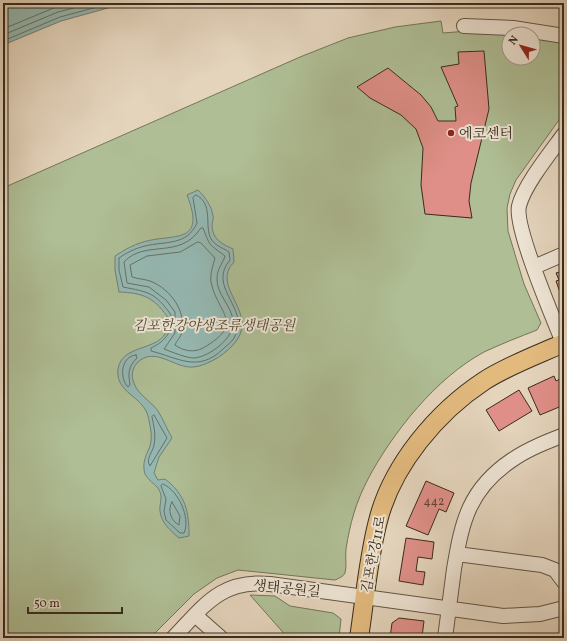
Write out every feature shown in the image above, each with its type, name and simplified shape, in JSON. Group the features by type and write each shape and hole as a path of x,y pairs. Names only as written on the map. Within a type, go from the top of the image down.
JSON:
{"main road":[{"name":"김포한강11로","path":"360,638 376,534 383,506 400,470 426,434 453,406 485,381 509,368 564,344"}],"street":[{"path":"464,26 513,28 564,36"},
{"path":"564,134 526,189 519,206 518,213 521,230 564,344"},
{"path":"534,267 564,254"},
{"path":"445,638 460,531 467,511 487,481 512,459 564,435"},
{"path":"457,554 542,564 555,570 564,582"},
{"name":"생태공원길","path":"173,638 195,615 221,593 238,585 248,583 270,584 448,609 516,616 540,614 564,608"},
{"path":"195,615 221,638"}],"green space":[{"name":"김포한강야생조류생태공원","path":"441,21 443,33 468,31 501,33 501,66 541,66 541,38 564,42 564,113 516,180 510,194 507,208 508,231 524,284 541,323 537,330 503,343 466,363 433,391 403,425 378,461 360,496 354,513 348,539 346,567 343,576 335,580 238,570 217,578 194,594 150,638 3,638 3,188 300,57 348,38 395,27"},
{"path":"250,595 275,596 290,606 333,613 341,619 339,638 288,638"}],"water":[{"path":"3,3 126,3 61,21 3,45"},
{"path":"198,190 205,198 211,209 213,217 212,230 214,234 218,240 233,249 234,262 228,271 227,280 239,309 242,319 242,329 237,340 229,349 218,358 206,364 187,367 165,359 151,356 144,358 137,363 132,375 136,387 158,411 172,438 159,457 154,473 158,480 165,479 178,491 185,504 189,536 179,538 162,519 160,511 160,491 144,472 145,460 151,439 148,416 141,404 121,384 118,377 118,369 121,361 126,355 150,345 163,336 167,329 167,316 157,304 147,297 119,292 115,270 115,256 139,243 154,239 175,237 190,230 193,223 192,211 187,195"}],"building":[{"name":"에코센터","path":"484,51 489,109 471,183 469,201 472,218 425,214 421,185 423,148 416,129 401,115 370,98 357,87 388,68 421,95 431,107 438,121 456,121 455,107 458,106 441,67 459,64 458,52"},
{"path":"563,271 564,297 562,298 556,281 559,280 556,273"},
{"path":"554,376 556,381 560,379 564,388 564,405 540,415 528,388"},
{"path":"519,390 532,411 499,431 486,410"},
{"path":"426,481 454,493 446,512 439,509 428,535 406,526"},
{"path":"406,538 434,542 432,559 418,557 416,571 425,572 423,585 399,581"},
{"path":"399,618 424,621 422,637 413,636 413,638 390,638 392,623"}],"place":[{"name":"에코센터","path":"451,133"}]}
